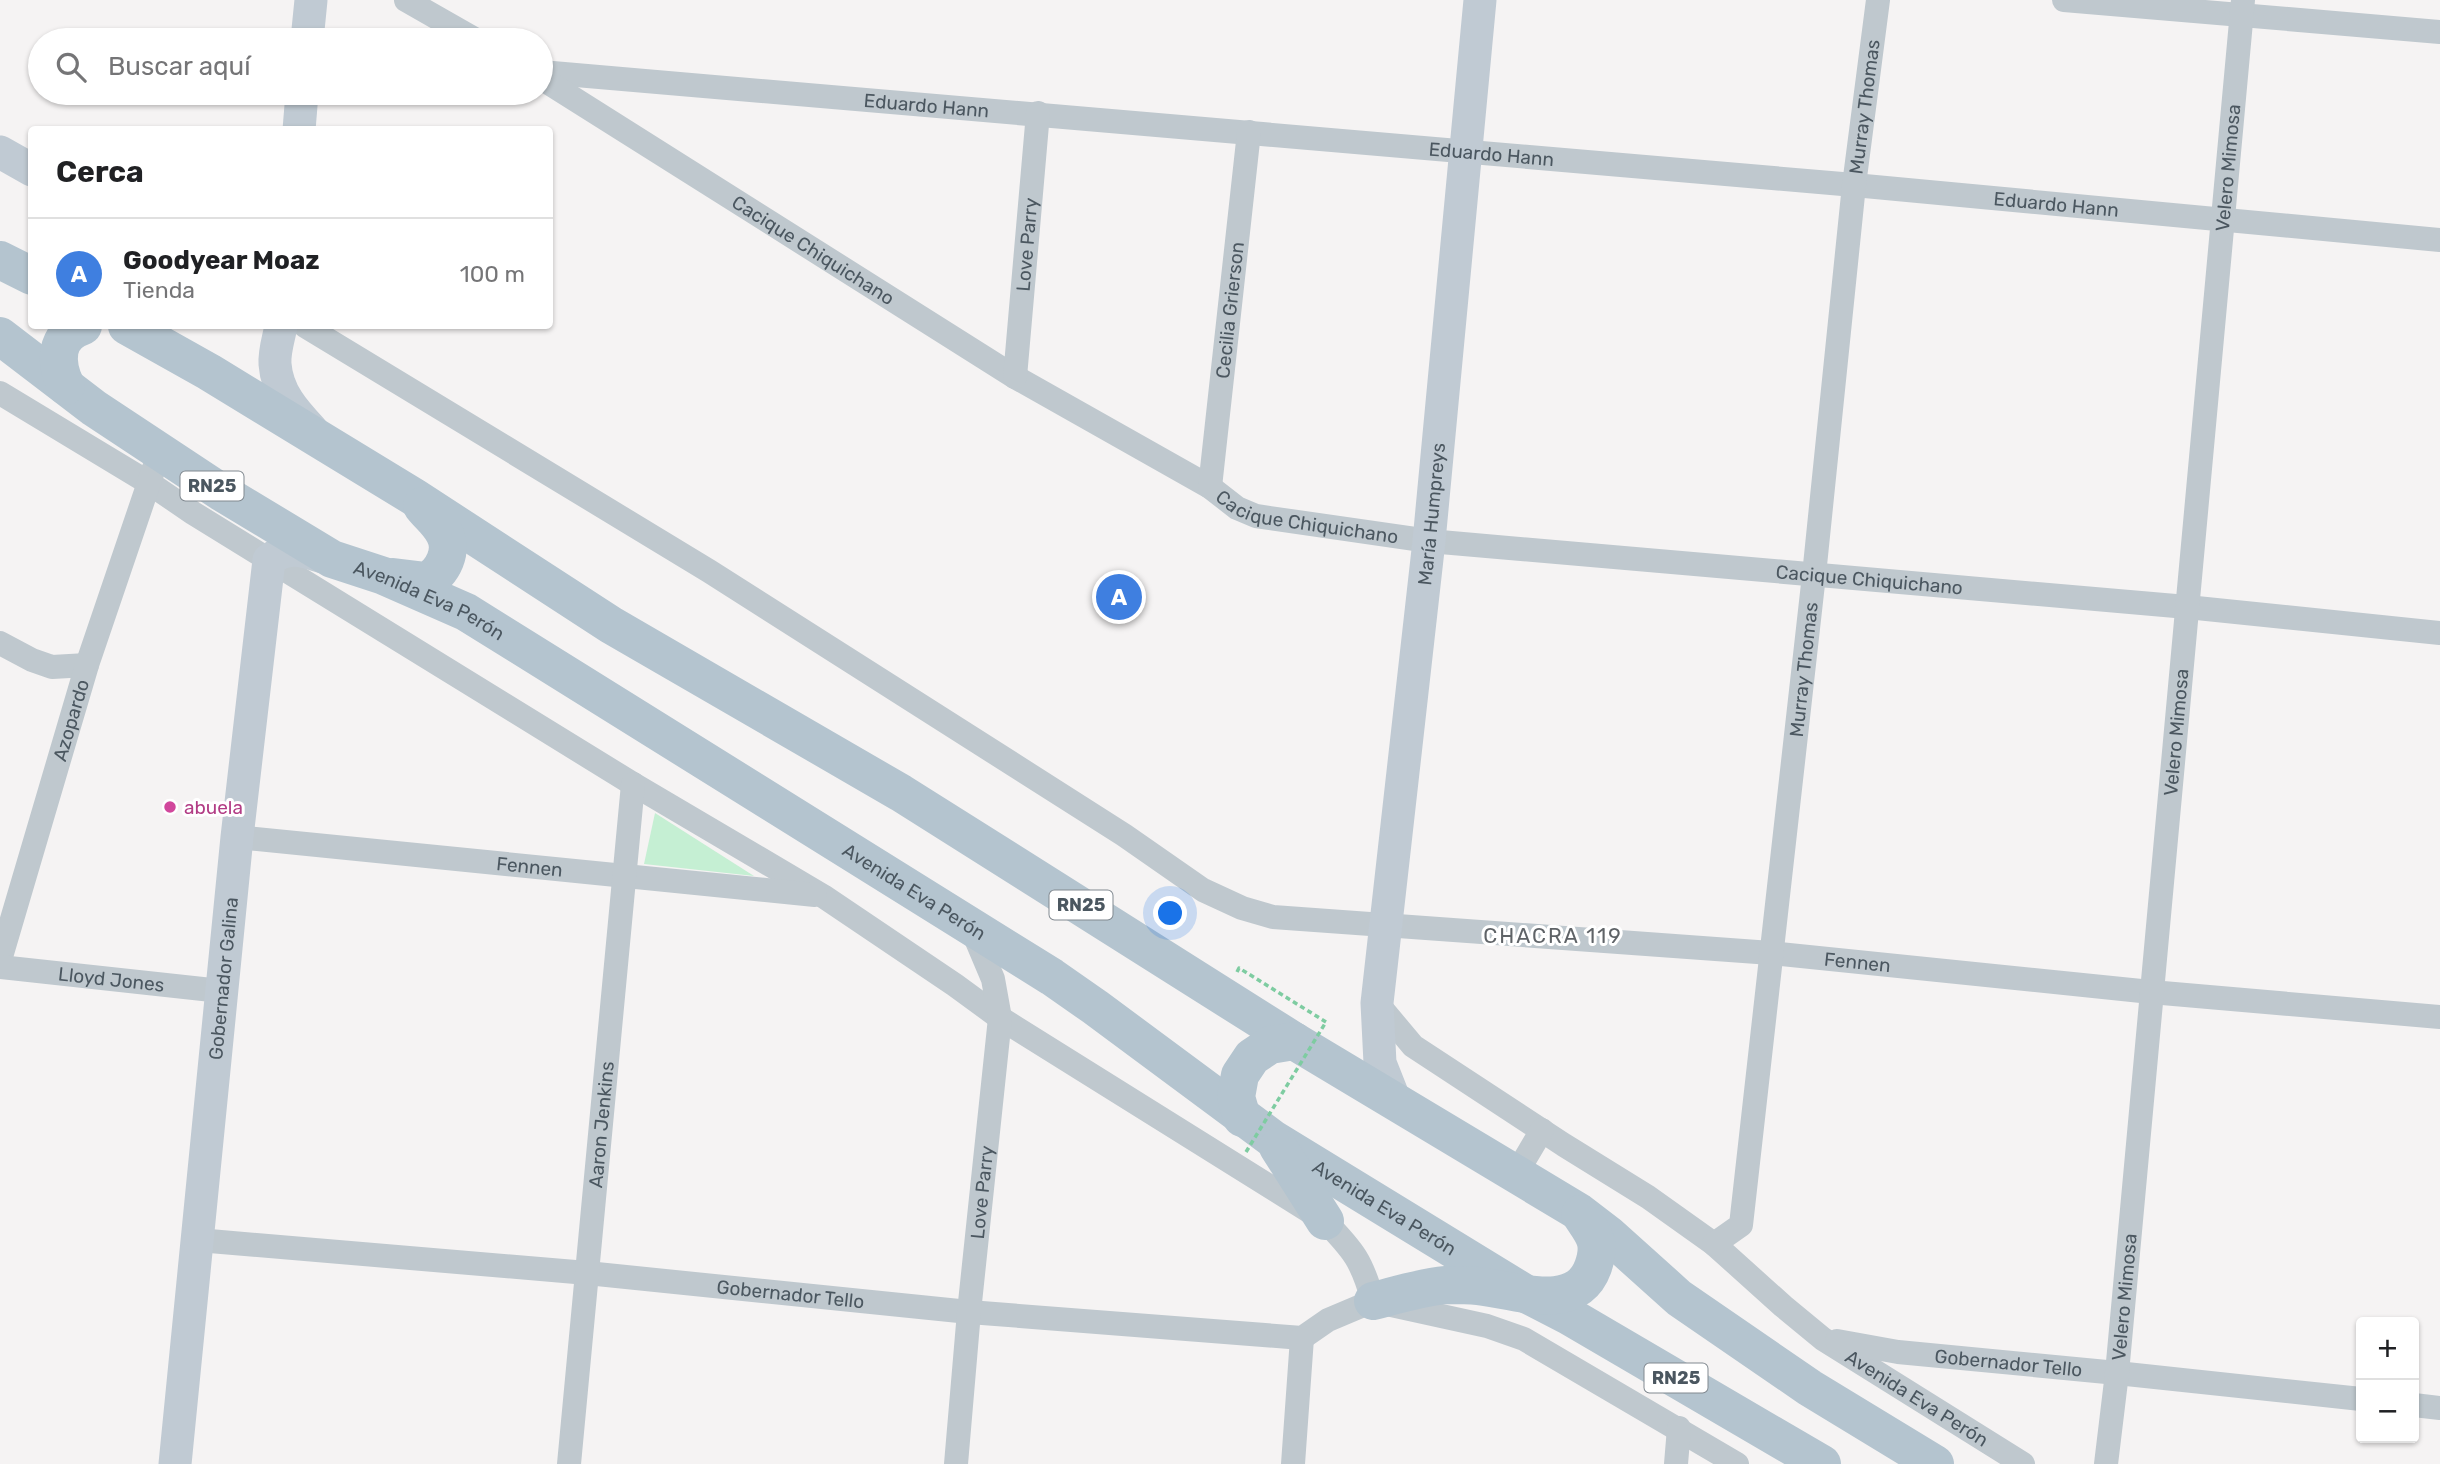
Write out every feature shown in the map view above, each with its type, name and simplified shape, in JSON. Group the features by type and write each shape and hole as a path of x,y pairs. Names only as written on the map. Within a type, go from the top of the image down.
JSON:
{"main road":[{"path":"0,260 28,274"},
{"path":"75,329 64,338 58,354 58,371 80,397"},
{"name":"RN25","path":"129,329 209,372 414,497 611,625 901,793 1313,1039 1395,1101 1579,1212 1625,1248 1679,1298 1810,1388 1935,1464"},
{"name":"Avenida Eva Perón","path":"0,336 80,397 154,467 221,492 332,559 384,576 466,612 1052,977 1106,1014 1254,1136 1822,1464"},
{"path":"384,576 426,581 438,573 446,557 445,535 414,497"},
{"path":"1313,1039 1270,1045 1252,1057 1240,1076 1236,1097 1254,1136 1325,1221"},
{"path":"1373,1301 1447,1285 1477,1286 1528,1295 1555,1296 1571,1291 1590,1277 1598,1254 1597,1240 1579,1212"}],"street":[{"path":"308,28 311,0"},
{"path":"406,0 455,28"},
{"name":"María Humpreys","path":"1395,1101 1380,1063 1377,1014 1429,541 1480,0"},
{"name":"Murray Thomas","path":"1714,1244 1741,1225 1814,575 1854,186 1878,0"},
{"path":"2064,0 2243,7 2440,32"},
{"name":"Velero Mimosa","path":"2106,1464 2117,1373 2243,7"},
{"name":"Eduardo Hann","path":"553,73 1038,113 2440,240"},
{"name":"Cacique Chiquichano","path":"553,86 1015,377 1210,487 1237,508 1256,516 1429,541 2187,607 2440,633"},
{"path":"299,126 301,105"},
{"name":"Love Parry","path":"1015,377 1038,113"},
{"name":"Cecilia Grierson","path":"1210,487 1248,132"},
{"path":"0,152 28,168"},
{"path":"281,329 275,363 288,404 325,444"},
{"name":"Fennen","path":"310,329 709,571 1124,835 1203,890 1242,908 1273,917 1771,953 2151,992 2440,1017"},
{"path":"209,372 244,380 262,376 275,363"},
{"name":"Avenida Eva Perón","path":"0,393 154,467 192,513 633,784 823,896 956,985 1000,1018 1325,1221 1354,1252 1365,1270 1373,1301"},
{"name":"Azopardo","path":"0,960 87,666 154,467"},
{"path":"269,560 281,551 301,550 332,559"},
{"name":"Gobernador Galina","path":"175,1464 237,837 269,560"},
{"path":"0,643 52,667 87,666"},
{"name":"Aaron Jenkins","path":"569,1464 633,784"},
{"name":"Fennen","path":"237,837 823,896"},
{"name":"Love Parry","path":"956,1464 1000,1018 993,979 971,927"},
{"name":"Lloyd Jones","path":"0,967 221,991"},
{"path":"956,985 993,979 1052,977"},
{"path":"1313,1039 1341,1056 1355,1051 1377,1014"},
{"name":"Avenida Eva Perón","path":"1377,1014 1413,1046 1648,1198 1714,1244 1823,1339 2023,1464"},
{"path":"1516,1174 1542,1130"},
{"name":"Gobernador Tello","path":"198,1241 587,1273 969,1312 1302,1338"},
{"path":"1293,1464 1302,1338 1328,1320 1373,1301 1487,1326 1524,1339 1737,1464"},
{"name":"Gobernador Tello","path":"1823,1339 1898,1352 2356,1398"},
{"path":"2419,1406 2440,1408"},
{"path":"1676,1464 1679,1428"}],"path":[{"path":"1254,1136 1313,1039"}],"green space":[{"path":"655,813 754,876 644,864"}],"place":[{"name":"Goodyear Moaz","path":"1119,597"},
{"name":"abuela","path":"170,807"}],"district":[{"name":"CHACRA 119","path":"1553,935"}]}
